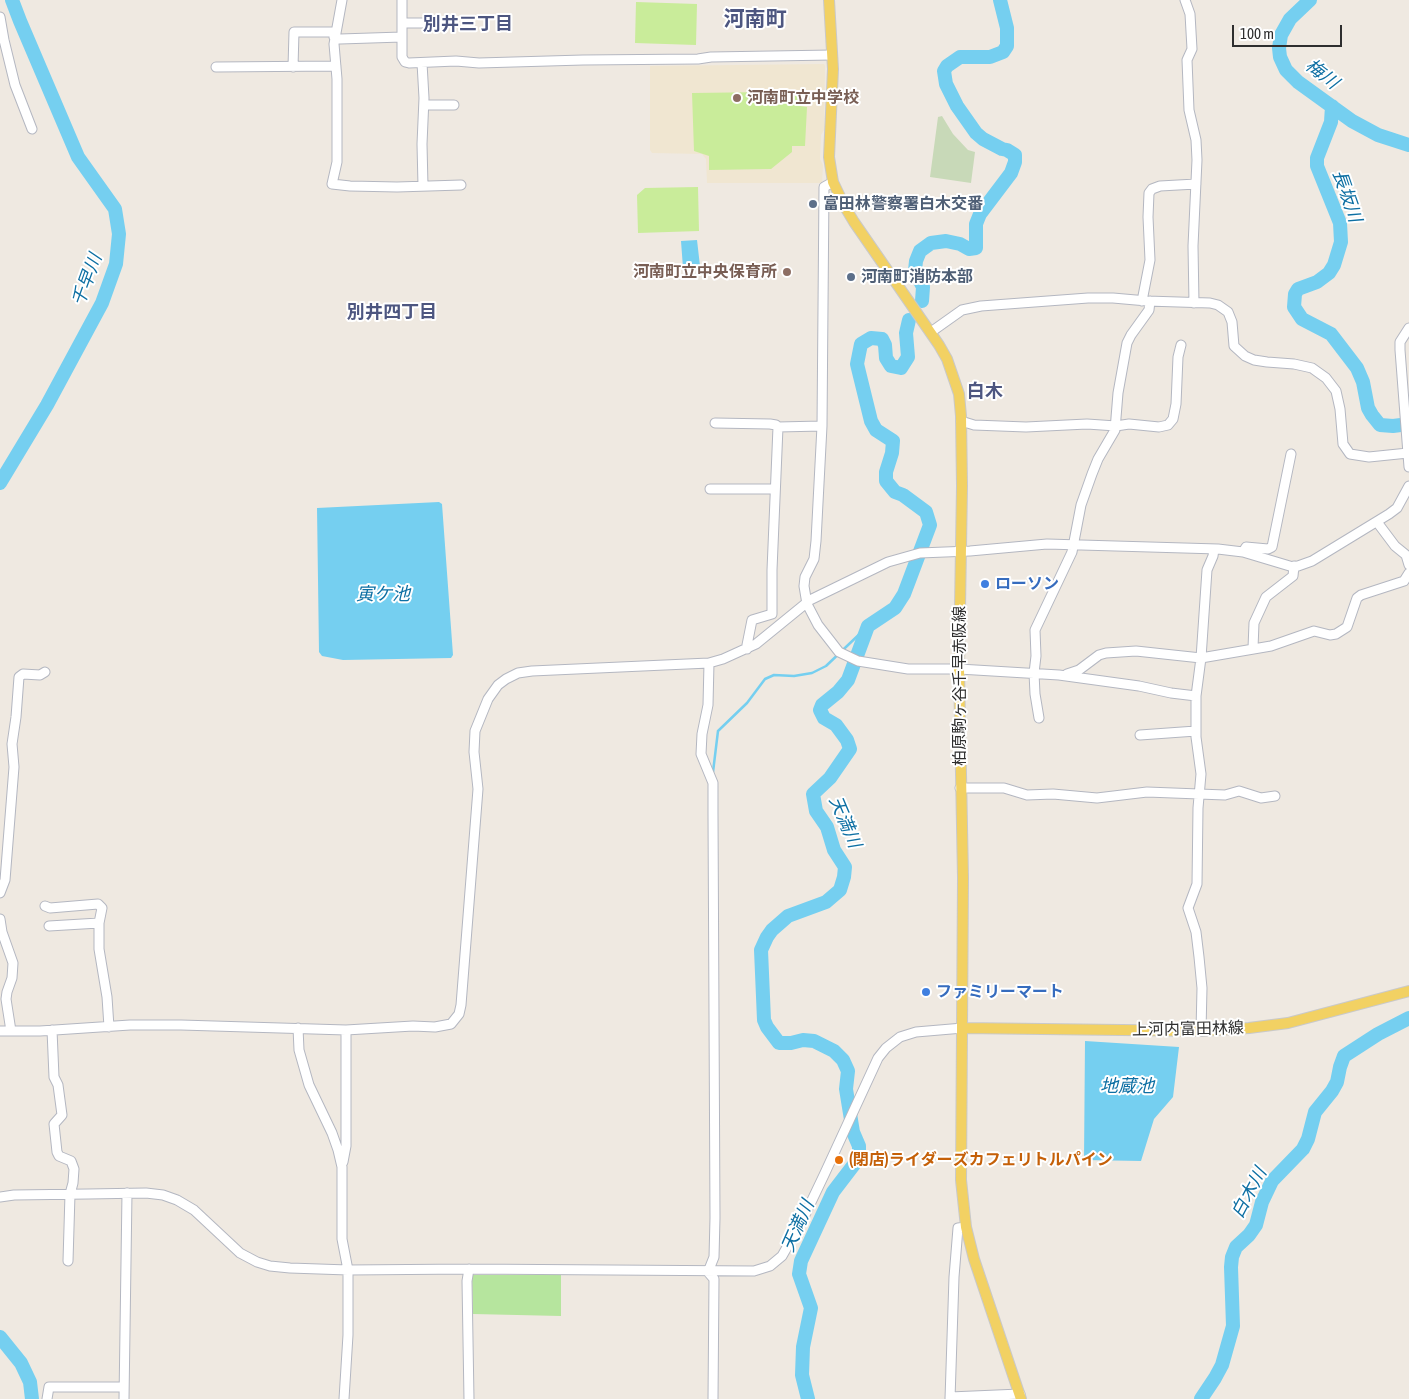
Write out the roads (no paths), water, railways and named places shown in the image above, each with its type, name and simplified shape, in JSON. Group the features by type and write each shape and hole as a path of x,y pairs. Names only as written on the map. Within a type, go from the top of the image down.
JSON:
{"main road":[{"name":"柏原駒ヶ谷千早赤阪線","path":"830,0 832,99 829,157 833,182 854,222 931,332 947,360 959,394 961,422 959,670 963,878 961,1180 966,1227 974,1259 1020,1396"},
{"name":"上河内富田林線","path":"963,1028 1201,1031 1249,1028 1288,1023 1409,990"}],"street":[{"path":"342,0 335,34 337,162 332,184 387,187 461,185"},
{"path":"402,0 402,57 405,62 409,63 832,55"},
{"path":"1186,0 1190,14 1192,49 1187,60 1187,85 1189,110 1196,140 1197,160 1193,246 1194,303"},
{"path":"0,17 15,85 32,129"},
{"path":"402,23 439,23"},
{"path":"293,66 294,32 376,38 402,37"},
{"path":"422,63 424,105 422,144 423,186"},
{"path":"216,67 336,66"},
{"path":"424,105 454,105"},
{"path":"833,182 824,187 822,426 816,541 814,559 805,577 804,586 807,603 818,625 839,652 858,661 908,669 1059,675 1196,696"},
{"path":"1039,718 1034,673 1036,656 1035,630 1074,545 1081,505 1098,459 1115,430 1118,393 1127,343 1149,310 1146,301 1150,260 1149,193 1152,189 1160,186 1196,184"},
{"path":"931,332 962,310 969,308 1088,298 1126,298 1218,306 1228,312 1232,322 1234,346 1245,356 1254,360 1294,364 1312,368 1326,378 1336,391 1340,409 1343,444 1350,454 1369,457 1409,452"},
{"path":"1409,328 1400,342 1409,467"},
{"path":"961,422 974,425 1026,427 1087,424 1116,426 1129,424 1159,427 1168,425 1173,419 1176,404 1178,357 1181,345"},
{"path":"715,423 770,424 778,427 822,426"},
{"path":"748,649 746,645 752,620 772,614 778,427"},
{"path":"1243,552 1246,547 1268,549 1272,547 1290,454"},
{"path":"0,1031 181,1025 346,1030 413,1026 444,1027 451,1024 458,1014 461,1005 478,789 474,738 480,716 488,699 506,679 518,673 532,671 708,663 748,649 807,603 897,558 920,553 1035,544 1214,549 1243,552 1294,566 1312,561 1377,522 1397,508 1409,486"},
{"path":"710,489 775,489"},
{"path":"1377,522 1395,546 1406,555 1409,565"},
{"path":"1201,1031 1202,988 1199,957 1196,932 1188,908 1197,884 1201,774 1196,731 1196,696 1201,658 1206,570 1213,556 1214,549"},
{"path":"1254,648 1254,623 1266,597 1294,576 1294,566"},
{"path":"1059,675 1079,670 1099,655 1106,653 1136,651 1201,658 1271,646 1314,631 1330,635 1336,634 1350,622 1357,598 1360,595 1404,581 1409,573"},
{"path":"708,663 708,705 702,734 702,754 713,783 714,814 715,1218 714,1257 708,1272"},
{"path":"0,893 5,880 14,767 12,744 19,677 23,674 40,675 45,672"},
{"path":"1140,735 1196,731"},
{"path":"960,788 1004,788 1027,794 1097,798 1147,792 1225,795 1240,791 1261,798 1275,796"},
{"path":"45,906 50,908 98,904 102,908 99,924 99,949 107,998 109,1027"},
{"path":"0,919 2,932 13,963 12,978 6,999 11,1031"},
{"path":"49,926 99,924"},
{"path":"298,1028 299,1050 309,1085 338,1150 342,1167"},
{"path":"0,1197 128,1193 162,1195 177,1200 194,1210 240,1253 270,1266 290,1268 348,1270 589,1269 708,1272 754,1271 770,1266 782,1256 803,1219 878,1058 886,1048 900,1037 916,1032 963,1028"},
{"path":"52,1030 54,1078 58,1085 62,1115 54,1124 57,1152 59,1156 71,1161 74,1169 70,1194 68,1261"},
{"path":"344,1399 348,1334 348,1270 342,1239 342,1167 346,1146 346,1030"},
{"path":"124,1399 128,1193"},
{"path":"966,1227 958,1228 954,1278 950,1398 1020,1396"},
{"path":"469,1269 467,1281 469,1399"},
{"path":"708,1272 714,1279 713,1399"},
{"path":"46,1399 49,1387 124,1387"}],"water":[{"path":"697,240 700,266 683,268 681,241"},
{"name":"寅ケ池","path":"439,502 442,504 453,655 451,658 343,660 322,656 319,652 317,508"},
{"name":"地蔵池","path":"1085,1041 1179,1047 1173,1097 1154,1119 1141,1161 1084,1160"}],"waterway":[{"name":"千早川","path":"0,483 47,405 102,303 116,264 119,234 115,209 78,157 12,0"},
{"name":"天満川","path":"922,301 923,287 915,271 920,251 931,243 946,241 960,244 969,249 976,248 976,224 980,214 1011,173 1015,162 1015,155 983,139 976,133 957,106 946,84 944,71 947,66 960,57 990,57 1003,52 1007,46 1007,28 1000,0"},
{"name":"梅川","path":"1310,0 1290,19 1281,35 1280,57 1286,70 1298,82 1352,121 1378,135 1409,145"},
{"name":"長坂川","path":"1332,106 1331,122 1317,158 1317,166 1340,223 1341,242 1334,265 1329,273 1317,282 1298,289 1295,294 1294,307 1302,319 1331,334 1357,368 1363,382 1368,408 1380,425 1409,424"},
{"name":"天満川","path":"808,1399 802,1375 803,1347 811,1308 799,1274 801,1261 833,1192 859,1158 859,1146 853,1132 846,1089 848,1071 843,1060 834,1051 814,1041 803,1040 779,1043 767,1027 764,1020 761,950 772,930 788,916 826,902 840,890 845,867 834,850 827,827 816,811 813,794 830,778 850,749 847,740 836,725 824,718 820,710 822,705 838,692 848,680 868,626 895,608 904,594 930,525 926,512 903,495 895,492 886,481 886,472 892,453 893,441 876,430 871,421 857,364 861,344 871,338 882,339 885,345 886,358 891,366 901,368 908,357 906,333 909,320"},
{"path":"713,772 718,731 747,703 765,679 774,675 794,676 812,673 826,666 868,626"},
{"name":"白木川","path":"1201,1399 1222,1365 1233,1326 1232,1257 1236,1247 1249,1235 1256,1225 1262,1202 1272,1181 1303,1149 1308,1139 1315,1112 1337,1082 1344,1056 1378,1034 1409,1018"},
{"name":"千早川","path":"0,1337 21,1363 30,1382 32,1399"}],"place":[{"name":"河南町立中学校","path":"737,98"},
{"name":"富田林警察署白木交番","path":"813,204"},
{"name":"河南町立中央保育所","path":"787,272"},
{"name":"河南町消防本部","path":"851,277"},
{"name":"ローソン","path":"985,584"},
{"name":"ファミリーマート","path":"926,992"},
{"name":"(閉店)ライダーズカフェリトルパイン","path":"839,1160"}],"district":[{"name":"河南町","path":"755,19"},
{"name":"別井三丁目","path":"468,24"},
{"name":"別井四丁目","path":"392,312"},
{"name":"白木","path":"985,391"}]}
